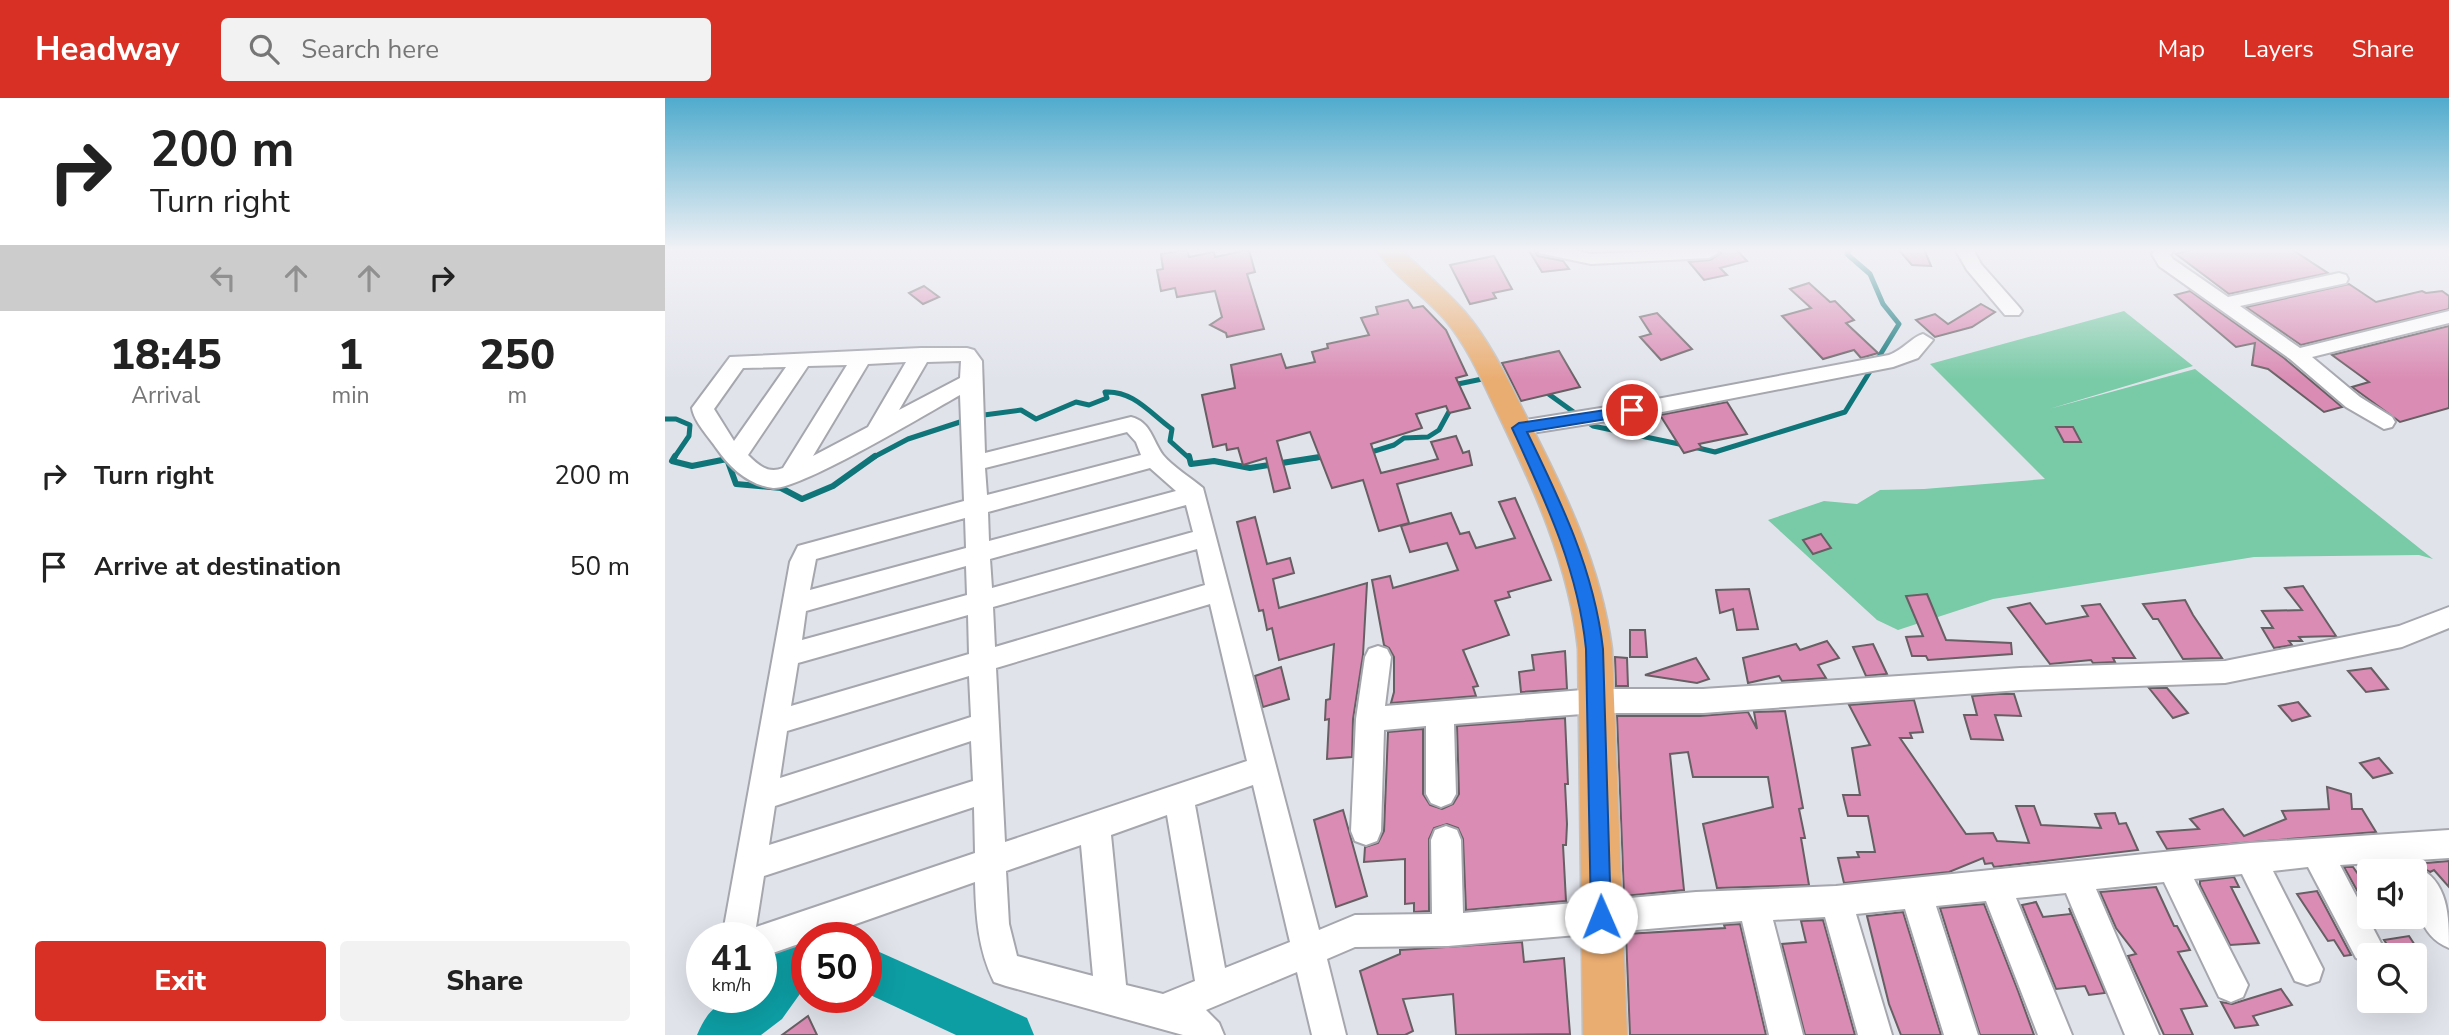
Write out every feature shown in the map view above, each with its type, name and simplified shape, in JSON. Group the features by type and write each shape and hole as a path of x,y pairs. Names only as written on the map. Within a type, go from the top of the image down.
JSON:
{"main road":[{"path":"1432,293 1457,317 1497,384 1560,518 1584,586 1595,649 1605,1035"}],"street":[{"path":"1996,293 2012,311"},
{"path":"2207,293 2297,355 2353,402 2384,422"},
{"path":"2223,304 2275,293"},
{"path":"2297,355 2449,317"},
{"path":"1519,428 1657,406 1893,361 1911,354 1923,340"},
{"path":"876,432 921,354"},
{"path":"970,381 789,477 766,479 751,472 703,412 732,366 744,361 967,354 972,361 970,381 988,789 995,926 1001,963 1006,970 1163,1011 1197,1023 1207,1035"},
{"path":"789,477 862,357"},
{"path":"736,455 802,359"},
{"path":"975,463 1131,424 1145,438 1154,459 1195,494 1305,951 1329,1035"},
{"path":"740,922 798,603 802,562 807,552 1154,459"},
{"path":"798,603 1195,494"},
{"path":"788,655 1205,538"},
{"path":"775,723 1219,591"},
{"path":"1370,719 1595,701 1703,701 2020,679 2225,672 2402,636 2449,617"},
{"path":"1366,831 1370,719 1378,657"},
{"path":"1440,713 1441,793"},
{"path":"761,797 985,725"},
{"path":"777,936 1179,800 1261,769"},
{"path":"749,866 988,789"},
{"path":"1179,800 1213,991"},
{"path":"1095,828 1111,998"},
{"path":"1446,840 1448,930"},
{"path":"1163,1011 1355,931 1448,930 1836,901 2316,852 2400,859 2449,844"},
{"path":"2316,852 2365,943"},
{"path":"2251,858 2307,970"},
{"path":"2172,867 2231,985"},
{"path":"2075,878 2142,1035"},
{"path":"1995,884 2055,1035"},
{"path":"1916,893 1961,1035"},
{"path":"2427,899 2449,932"},
{"path":"1836,901 1875,1035"},
{"path":"1754,906 1786,1035"}],"green space":[{"path":"2124,311 2193,366 2049,409 2195,369 2433,559 2419,555 2254,557 1993,599 1898,630 1877,620 1768,520 1824,501 1857,504 1880,490 2045,479 1930,364"}],"building":[{"path":"909,293 933,293 939,297 923,304"},
{"path":"1176,293 1204,293 1177,297"},
{"path":"1215,293 1253,293 1264,329 1227,337 1226,333 1210,325 1222,317"},
{"path":"1464,293 1494,293 1496,298 1470,304"},
{"path":"1794,293 1820,293 1830,302 1835,301 1854,320 1846,323 1878,353 1861,358 1854,350 1823,359 1782,316 1811,308"},
{"path":"2192,293 2284,358 2342,407 2324,412 2268,369 2252,365 2255,343 2236,347 2175,295"},
{"path":"2310,293 2362,293 2376,302 2415,293 2444,293 2449,296 2449,309 2301,345 2246,307"},
{"path":"1408,300 1413,308 1423,306 1446,330 1467,375 1456,378 1470,408 1449,413 1446,406 1416,414 1422,428 1371,444 1381,473 1438,459 1431,442 1456,436 1463,453 1469,451 1472,465 1397,484 1409,523 1379,531 1363,480 1332,488 1310,432 1277,441 1290,488 1274,492 1266,458 1243,465 1238,448 1227,450 1226,444 1213,447 1202,395 1235,388 1231,365 1281,354 1286,368 1315,362 1312,352 1328,348 1327,344 1369,335 1361,318 1378,314 1376,307"},
{"path":"1981,304 1995,312 1972,327 1935,337 1916,320 1935,314 1948,324"},
{"path":"1657,313 1692,349 1661,360 1640,337 1651,334 1640,317"},
{"path":"2449,326 2449,408 2400,422 2352,387 2369,382 2332,355"},
{"path":"1559,351 1580,387 1521,401 1502,363"},
{"path":"1727,402 1747,434 1699,444 1702,448 1684,453 1660,415"},
{"path":"2056,427 2073,427 2081,442 2064,442"},
{"path":"1515,498 1551,580 1508,592 1510,597 1495,601 1509,635 1463,650 1478,686 1473,687 1476,696 1391,703 1394,692 1394,657 1384,645 1372,580 1390,576 1393,588 1458,570 1447,543 1410,552 1401,526 1451,513 1460,534 1469,532 1476,548 1515,538 1499,502"},
{"path":"1255,517 1267,564 1290,558 1294,573 1273,579 1279,608 1367,583 1363,655 1353,719 1352,757 1327,759 1329,719 1325,720 1326,700 1330,699 1334,644 1279,660 1272,628 1267,630 1263,610 1259,611 1237,522"},
{"path":"1821,534 1831,548 1813,554 1803,540"},
{"path":"2303,586 2336,636 2299,637 2302,641 2289,641 2292,645 2274,648 2262,628 2273,628 2262,611 2302,610 2285,588"},
{"path":"1749,589 1758,629 1737,630 1733,609 1720,613 1716,590"},
{"path":"1927,594 1946,640 2011,643 2012,654 1928,660 1926,656 1912,656 1906,637 1923,636 1906,596"},
{"path":"2185,600 2222,658 2183,659 2158,619 2153,619 2143,604"},
{"path":"2030,603 2046,624 2088,616 2082,606 2100,604 2135,658 2113,658 2115,662 2093,663 2091,660 2050,664 2008,608"},
{"path":"1630,630 1645,630 1647,657 1630,657"},
{"path":"1827,641 1839,658 1818,665 1826,678 1782,681 1779,676 1748,683 1743,658 1796,644 1800,650"},
{"path":"1873,644 1887,674 1866,676 1853,647"},
{"path":"1565,651 1567,689 1521,692 1519,672 1534,670 1532,655"},
{"path":"1615,657 1627,658 1628,686 1616,686"},
{"path":"1696,658 1709,679 1697,683 1645,675"},
{"path":"1281,667 1289,699 1263,707 1255,676"},
{"path":"2371,668 2388,689 2366,692 2348,671"},
{"path":"2149,688 2167,688 2188,713 2173,718"},
{"path":"2014,694 2021,716 1995,715 2003,740 1971,739 1964,715 1977,715 1972,696"},
{"path":"1914,700 1923,732 1910,733 1912,738 1900,738 1966,834 1993,833 1997,841 2029,843 2016,806 2034,806 2041,825 2101,828 2095,814 2115,813 2119,824 2126,823 2138,850 1994,867 1992,863 1985,864 1983,858 1949,872 1844,883 1838,858 1859,857 1857,852 1875,852 1868,816 1848,816 1843,795 1860,795 1852,748 1870,745 1849,705"},
{"path":"2298,702 2310,716 2292,721 2279,706"},
{"path":"1785,711 1803,808 1799,809 1805,838 1801,838 1809,885 1717,888 1703,824 1773,807 1768,777 1693,777 1688,752 1670,754 1684,890 1624,896 1617,716 1700,716 1748,712 1757,729 1754,712"},
{"path":"1565,718 1568,784 1565,784 1566,845 1563,845 1566,901 1466,910 1463,839 1458,828 1447,824 1434,828 1429,839 1429,911 1414,912 1414,903 1405,904 1405,859 1364,862 1365,847 1378,843 1384,831 1388,732 1423,729 1423,794 1430,805 1442,809 1453,804 1459,794 1457,726"},
{"path":"2379,758 2392,773 2373,778 2360,763"},
{"path":"2327,787 2351,794 2352,809 2362,809 2376,832 2167,849 2157,832 2199,829 2190,819 2223,809 2244,836 2286,819 2282,811 2329,809"},
{"path":"1343,810 1367,896 1336,907 1314,820"},
{"path":"2449,861 2449,887 2434,870 2427,870 2427,863"},
{"path":"2344,867 2353,867 2357,873 2357,890"},
{"path":"2234,877 2239,887 2231,887 2259,943 2230,945 2200,885 2200,881"},
{"path":"2156,887 2174,926 2177,926 2190,950 2178,952 2207,1006 2181,1009 2193,1035 2164,1035 2128,956 2136,954 2116,928 2100,892"},
{"path":"2317,891 2351,955 2344,956 2334,940 2328,941 2297,894"},
{"path":"2036,902 2043,917 2071,914 2069,908 2105,993 2089,995 2085,986 2056,989 2022,905"},
{"path":"1984,904 2034,1035 1980,1035 1940,908"},
{"path":"1903,912 1941,1035 1901,1035 1889,1004 1867,916"},
{"path":"1823,920 1855,1035 1805,1035 1782,944 1806,942 1801,921"},
{"path":"1740,924 1766,1035 1630,1035 1626,934 1725,928 1724,925"},
{"path":"2409,936 2414,943 2386,943 2384,940"},
{"path":"1522,942 1524,962 1564,958 1570,1034 1456,1035 1453,994 1403,999 1413,1031 1405,1035 1378,1035 1360,971 1400,954 1400,950"},
{"path":"2281,989 2292,1005 2253,1016 2258,1025 2235,1028 2221,1002 2232,1004"},
{"path":"808,1016 817,1035 782,1035"}],"waterway":[{"path":"1694,447 1715,452 1845,412 1899,324 1883,304 1878,293"},
{"path":"1455,391 1458,384 1487,378"},
{"path":"1543,390 1593,426 1684,445"},
{"path":"984,415 1021,410 1036,419 1076,402 1089,405 1107,398 1105,392 1115,392 1141,404 1172,429 1170,441 1189,458"},
{"path":"1368,453 1394,445 1404,438 1428,437 1439,430 1451,408"},
{"path":"665,419 676,419 690,425 689,436 674,458"},
{"path":"873,458 908,439 960,422"},
{"path":"675,456 672,461 692,466 727,459 736,484 781,488 802,499 833,486 873,458"},
{"path":"1189,456 1191,464 1214,461 1250,468 1326,456 1315,458"},
{"path":"721,1035 765,1002 791,966"},
{"path":"882,976 1010,1035"}],"route":[{"path":"1601,917 1595,649 1591,615 1576,558 1519,428 1632,410"}]}
